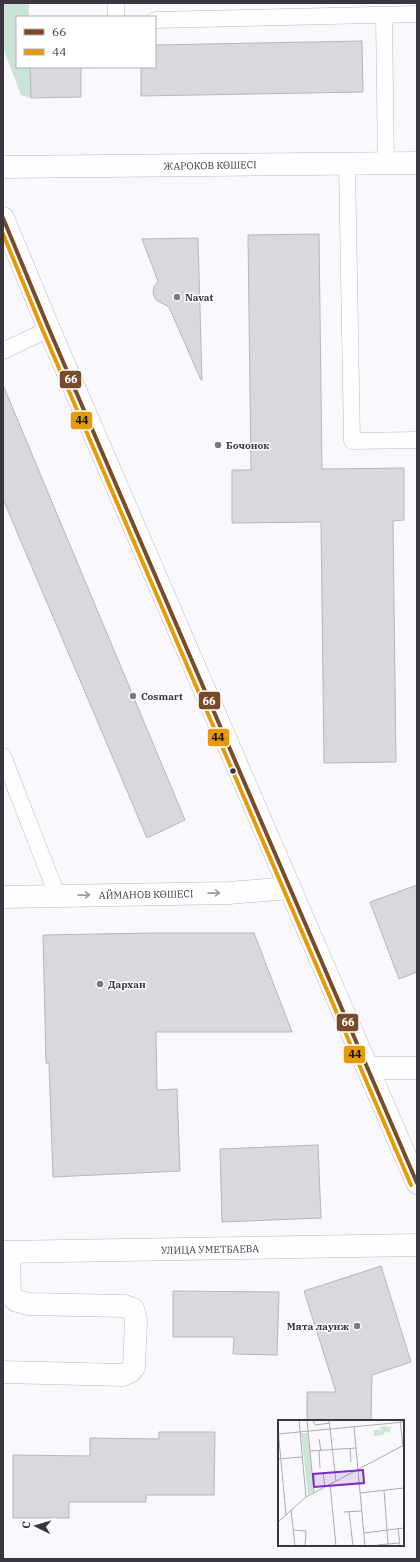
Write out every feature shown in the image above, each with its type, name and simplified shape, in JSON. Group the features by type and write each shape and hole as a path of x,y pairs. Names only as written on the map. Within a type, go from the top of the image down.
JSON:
{"main road":[{"name":"ЖАРОКОВ КӨШЕСІ","path":"3,167 417,163"},
{"path":"3,218 49,329 417,1183"},
{"name":"АЙМАНОВ КӨШЕСІ","path":"3,897 229,892 289,888"},
{"path":"368,1068 417,1068"},
{"name":"УЛИЦА УМЕТБАЕВА","path":"6,1252 417,1245"},
{"path":"3,1372 123,1375 130,1372 134,1367 136,1320 133,1309 125,1306 28,1304 17,1301 10,1294 6,1252"}],"lane":[{"path":"116,3 116,16"},
{"path":"156,20 384,16 417,14"},
{"path":"384,16 386,164"},
{"path":"347,164 352,441 417,440"},
{"path":"3,351 49,329"},
{"path":"3,756 8,780 57,895"}],"green space":[{"path":"3,3 29,3 29,16 16,16 16,68 30,68 31,98 21,95 3,48"}],"building":[{"path":"362,41 363,92 141,96 141,68 156,68 156,45"},
{"path":"30,68 81,68 81,97 31,98"},
{"path":"319,234 322,469 404,468 404,520 393,521 396,762 324,763 321,522 232,523 232,470 251,470 248,235"},
{"name":"Navat","path":"198,238 202,380 169,307 156,300 153,294 154,287 158,281 142,239"},
{"path":"3,385 185,820 147,838 3,499"},
{"path":"417,885 417,972 399,979 370,902"},
{"path":"254,933 292,1032 156,1032 157,1090 177,1089 180,1171 53,1177 49,1063 46,1063 43,935"},
{"path":"318,1145 321,1218 222,1222 220,1149"},
{"name":"Мята лаунж","path":"381,1266 411,1362 372,1375 371,1420 307,1420 307,1392 336,1392 304,1291"},
{"path":"173,1291 279,1292 277,1355 233,1354 234,1337 173,1337"},
{"path":"159,1432 215,1432 214,1495 146,1495 146,1502 69,1502 69,1518 13,1518 13,1455 90,1456 90,1438 159,1439"}],"transit line":[{"name":"66","path":"3,218 49,329 417,1183"},
{"name":"44","path":"3,234 43,331 411,1185"}],"place":[{"name":"Navat","path":"177,297"},
{"name":"Бочонок","path":"218,445"},
{"name":"Cosmart","path":"133,696"},
{"name":"Дархан","path":"100,984"},
{"name":"Мята лаунж","path":"357,1326"}]}
